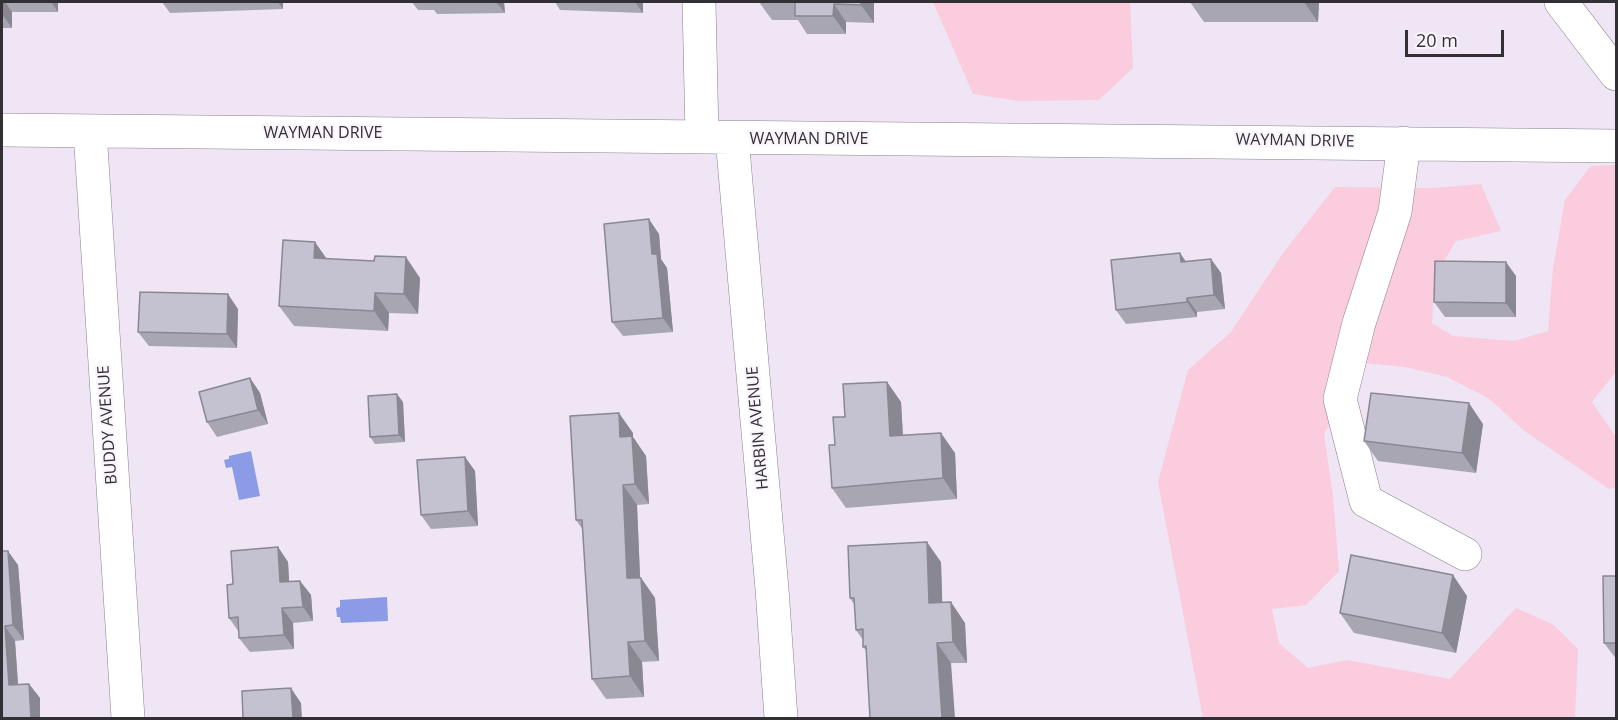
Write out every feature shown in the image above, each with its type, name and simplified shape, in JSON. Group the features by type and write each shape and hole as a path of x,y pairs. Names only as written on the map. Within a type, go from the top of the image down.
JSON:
{"street":[{"name":"HARBIN AVENUE","path":"699,2 772,589 781,718"},
{"path":"1561,2 1617,74"},
{"name":"WAYMAN DRIVE","path":"2,130 1617,146"},
{"name":"BUDDY AVENUE","path":"90,131 128,718"},
{"path":"1404,143 1395,212 1359,323 1340,399 1366,501 1465,554"}],"shaded area":[{"path":"933,2 1130,2 1133,68 1099,100 1019,101 973,94"},
{"path":"1616,165 1615,373 1592,402 1616,437 1616,487 1609,489 1526,432 1488,398 1447,377 1405,367 1364,363 1324,434 1333,496 1339,571 1306,605 1272,609 1279,643 1308,668 1347,660 1450,679 1516,608 1554,625 1578,649 1575,718 1203,718 1158,482 1188,370 1231,332 1283,253 1335,187 1432,188 1481,184 1501,231 1456,241 1435,276 1432,323 1453,336 1514,341 1548,331 1553,268 1565,200 1591,166"}],"water":[{"path":"251,451 260,496 239,500 232,467 226,468 224,460 229,459 229,456"},
{"path":"387,597 388,621 341,623 340,617 337,617 336,608 340,607 340,600"}],"building":[{"path":"795,2 861,2 861,5 834,4 833,16 795,16"},
{"path":"649,219 652,254 657,254 663,318 612,322 604,224"},
{"path":"283,240 315,242 314,258 374,261 375,256 406,257 404,294 375,293 374,311 279,306"},
{"path":"1180,253 1181,262 1211,259 1214,295 1187,298 1187,302 1116,310 1111,260"},
{"path":"1435,261 1506,262 1506,303 1434,302"},
{"path":"140,292 228,294 227,334 138,332"},
{"path":"250,378 258,410 207,422 199,392"},
{"path":"887,382 890,436 941,433 943,478 832,488 829,445 835,445 833,417 845,417 843,384"},
{"path":"1371,393 1469,403 1462,453 1364,441"},
{"path":"397,394 399,435 370,437 368,396"},
{"path":"619,413 620,437 632,436 635,484 623,485 627,578 641,578 645,641 628,642 630,676 592,679 582,520 576,520 570,416"},
{"path":"465,457 468,511 421,515 417,460"},
{"path":"927,542 929,603 951,602 953,642 937,643 942,718 870,718 866,646 863,647 863,629 856,630 854,598 850,598 848,546"},
{"path":"278,547 280,582 300,581 303,607 282,608 284,635 239,638 238,617 229,618 227,585 233,584 231,551"},
{"path":"2,551 8,551 13,625 5,626 9,685 29,684 31,718 2,718"},
{"path":"1351,555 1453,575 1442,633 1340,613"},
{"path":"1603,576 1617,576 1617,643 1604,643"},
{"path":"291,688 293,718 243,718 242,691"}]}
